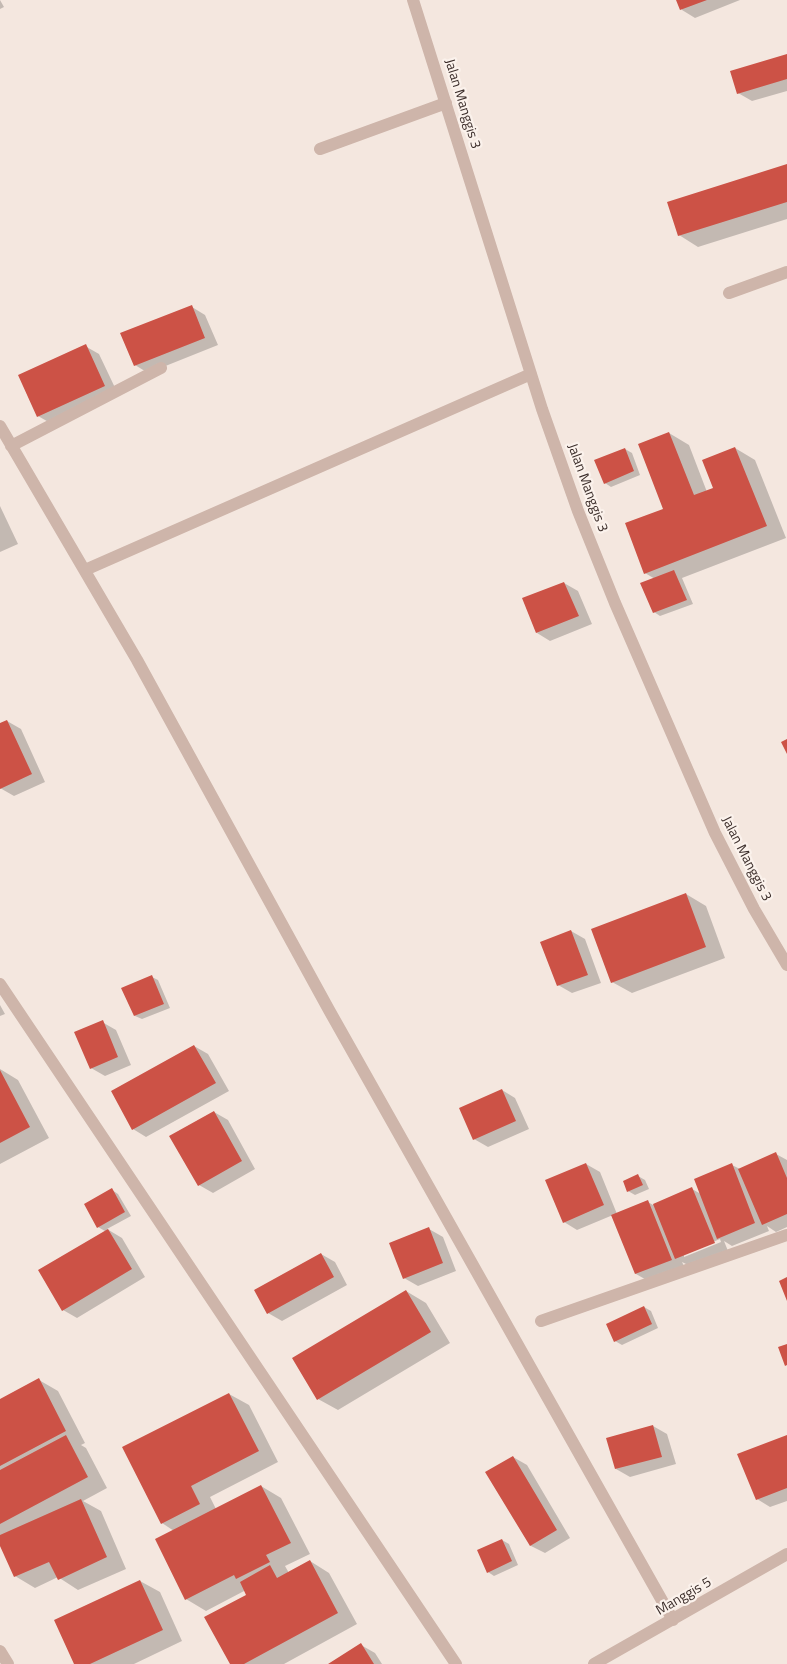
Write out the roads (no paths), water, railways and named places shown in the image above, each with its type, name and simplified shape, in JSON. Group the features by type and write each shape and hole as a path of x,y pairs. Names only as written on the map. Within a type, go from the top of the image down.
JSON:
{"street":[{"name":"Jalan Manggis 3","path":"413,0 531,374 578,511 690,780 754,909 787,965"},
{"path":"320,149 446,103"},
{"path":"729,293 787,272"},
{"path":"11,446 161,368"},
{"path":"85,570 531,374"},
{"path":"0,426 138,660 329,1010 673,1620"},
{"path":"0,984 456,1664"},
{"path":"541,1321 787,1235"},
{"name":"Manggis 5","path":"594,1664 787,1554"},
{"path":"0,1651 8,1664"}]}
